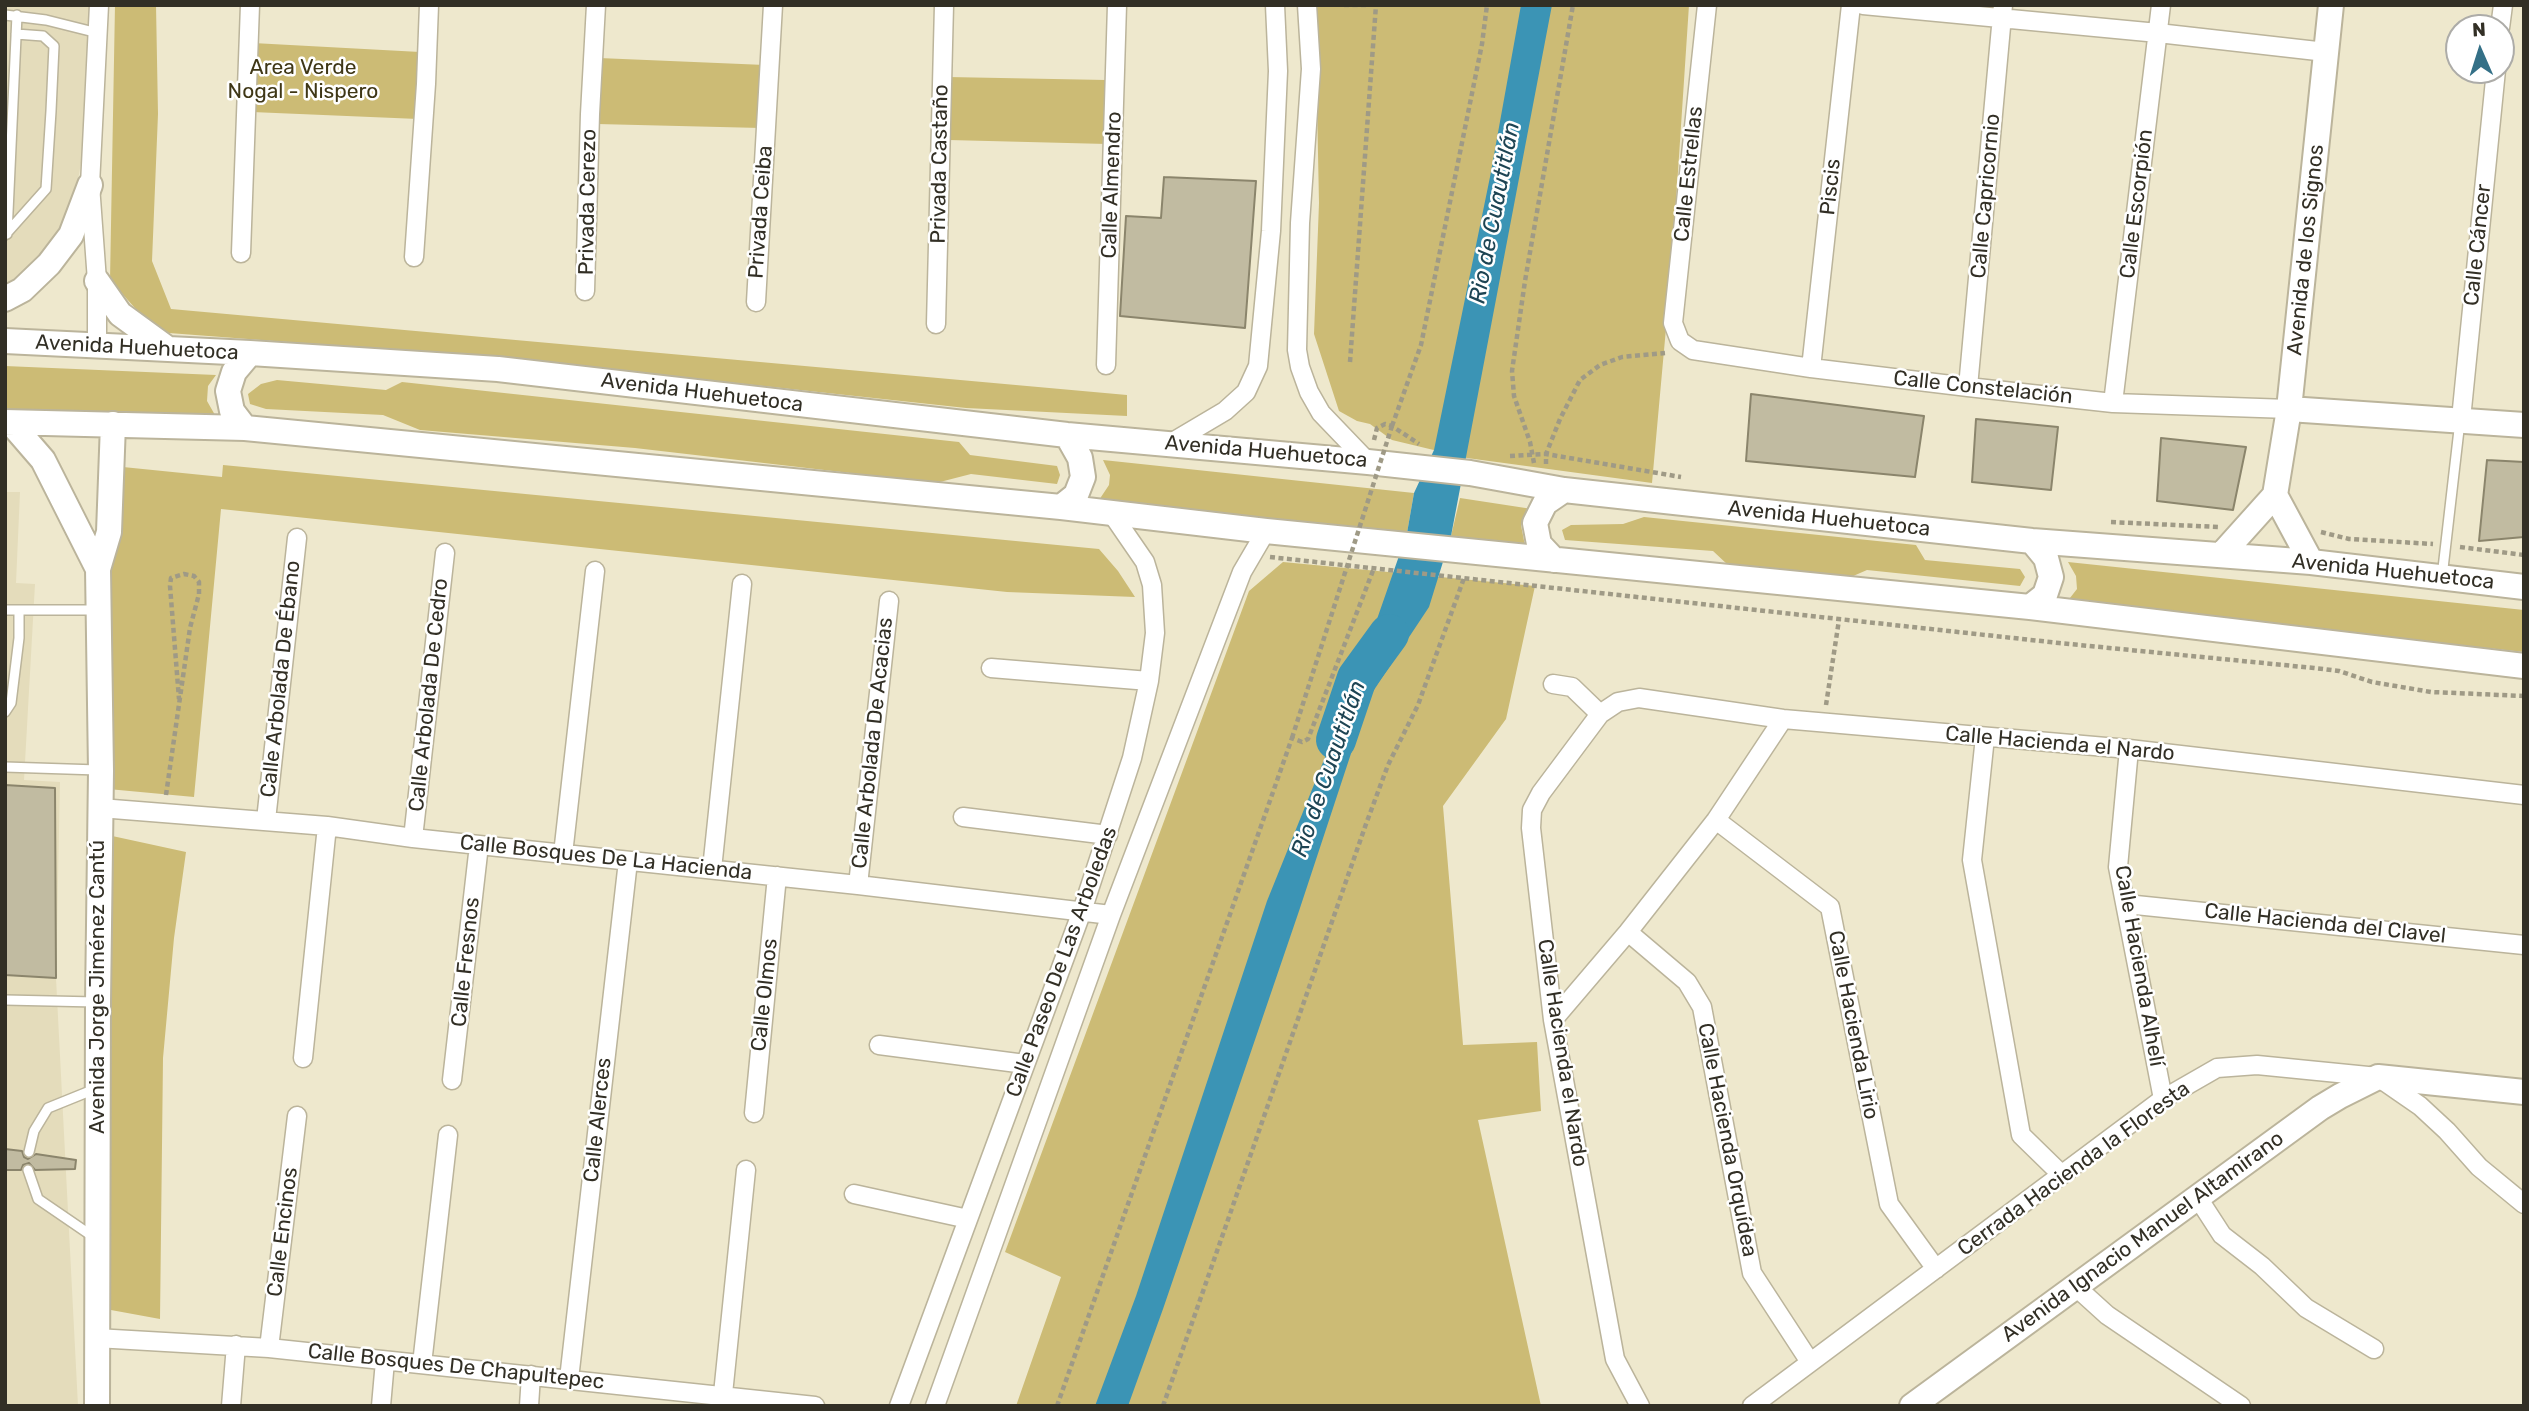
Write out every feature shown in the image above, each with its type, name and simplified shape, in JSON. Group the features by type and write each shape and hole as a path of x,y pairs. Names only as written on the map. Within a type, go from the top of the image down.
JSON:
{"main road":[{"name":"Avenida de los Signos","path":"2275,495 2289,409 2331,5"},
{"path":"5,299 22,290 49,264 71,234 90,185"},
{"path":"97,281 120,314 168,349"},
{"name":"Avenida Huehuetoca","path":"5,341 498,369 1067,435 1368,462 1418,456 1470,473 1549,487 2032,541 2311,562 2524,587"},
{"path":"245,428 232,411 228,391 234,372 250,353"},
{"path":"2289,409 2524,425"},
{"path":"8,422 245,428 2030,607 2524,666"},
{"name":"Avenida Jorge Jiménez Cantú","path":"8,422 43,460 99,569"},
{"name":"Avenida Jorge Jiménez Cantú","path":"97,1406 97,1002 101,771 99,569 109,532 113,424"},
{"path":"1062,508 1076,495 1083,477 1080,458 1067,435"},
{"path":"1549,487 1535,523 1538,544 1554,560"},
{"path":"2222,554 2275,495 2311,562"},
{"path":"2030,607 2045,595 2051,576 2046,558 2032,541"},
{"name":"Cerrada Hacienda la Floresta","path":"2378,1077 2524,1092"},
{"name":"Avenida Ignacio Manuel Altamirano","path":"1912,1406 2320,1108 2378,1077"}],"street":[{"path":"97,346 97,281 90,185 99,5"},
{"path":"241,253 250,5"},
{"path":"414,257 429,5"},
{"name":"Privada Cerezo","path":"586,291 590,114 596,5"},
{"name":"Privada Ceiba","path":"756,302 773,5"},
{"name":"Privada Castaño","path":"936,324 944,5"},
{"name":"Calle Almendro","path":"1106,365 1117,5"},
{"path":"1171,443 1225,411 1246,392 1258,366 1271,231 1278,71 1275,5"},
{"path":"1307,5 1311,69 1300,223 1297,350 1304,380 1321,413 1368,462"},
{"name":"Calle Estrellas","path":"1687,346 1673,323 1707,5"},
{"name":"Piscis","path":"1811,368 1851,5"},
{"path":"1863,5 2002,12 2326,52"},
{"name":"Calle Escorpión","path":"2113,403 2161,5"},
{"name":"Calle Capricornio","path":"1968,387 2002,12"},
{"path":"1278,71 1311,69"},
{"name":"Calle Cáncer","path":"2460,419 2495,84"},
{"name":"Calle Constelación","path":"1687,346 1811,368 2113,403 2289,409"},
{"name":"Calle Paseo De Las Arboledas","path":"899,1406 1082,911 1132,758 1149,681 1155,633 1152,585 1145,562 1112,514"},
{"name":"Calle Paseo De Las Arboledas","path":"935,1406 1111,915 1242,572 1266,531"},
{"name":"Calle Arbolada De Ébano","path":"266,820 297,538"},
{"name":"Calle Arbolada De Cedro","path":"413,838 445,553"},
{"path":"563,854 595,571"},
{"path":"712,869 742,584"},
{"name":"Calle Arbolada De Acacias","path":"858,885 888,601"},
{"path":"991,668 1149,681"},
{"path":"1553,684 1572,687 1600,714"},
{"name":"Calle Hacienda el Nardo","path":"1640,1406 1615,1359 1553,1020 1531,828 1532,810 1541,793 1600,714 1618,702 1639,698 1783,719 2129,749 2524,795"},
{"path":"1553,1020 1628,932 1716,820 1783,719"},
{"path":"1985,737 1972,860 2021,1135 2062,1175"},
{"name":"Calle Hacienda Alhelí","path":"2129,749 2118,867 2163,1099"},
{"name":"Calle Bosques De La Hacienda","path":"100,808 327,826 413,838 777,876 1111,915"},
{"path":"963,817 1108,835"},
{"name":"Calle Hacienda Lirio","path":"1716,820 1830,907 1889,1204 1936,1269"},
{"path":"303,1058 327,826"},
{"name":"Calle Fresnos","path":"452,1080 479,845"},
{"name":"Calle Alerces","path":"569,1379 628,860"},
{"name":"Calle Olmos","path":"754,1113 777,876"},
{"name":"Calle Hacienda del Clavel","path":"2126,904 2524,945"},
{"name":"Calle Hacienda Orquídea","path":"1628,932 1688,982 1702,1007 1752,1273 1810,1362"},
{"path":"879,1045 1025,1064"},
{"name":"Cerrada Hacienda la Floresta","path":"1752,1406 2163,1099 2217,1068 2257,1065 2378,1077"},
{"path":"2378,1077 2420,1106 2479,1167 2524,1205"},
{"name":"Calle Encinos","path":"269,1348 297,1116"},
{"path":"422,1364 448,1135"},
{"path":"723,1394 746,1170"},
{"path":"854,1195 968,1219"},
{"path":"2198,1198 2222,1234 2262,1266 2306,1308 2374,1349"},
{"path":"2075,1286 2107,1315 2241,1406"},
{"name":"Calle Bosques De Chapultepec","path":"96,1338 269,1348 569,1379 681,1398 723,1394 815,1406"},
{"path":"231,1406 236,1345"},
{"path":"381,1406 385,1360"},
{"path":"529,1406 531,1375"}],"lane":[{"path":"5,15 17,15 98,33"},
{"path":"6,234 17,15"},
{"path":"6,234 46,189 51,111 54,46 43,36 16,34"},
{"path":"2442,577 2460,419"},
{"path":"5,610 99,610"},
{"path":"5,712 11,703 19,638 19,610"},
{"path":"5,767 101,771"},
{"path":"5,1000 97,1002"},
{"path":"29,1153 34,1130 48,1108 97,1088"},
{"path":"28,1170 38,1199 97,1239"}],"path":[{"path":"1344,5 1367,5"},
{"path":"1350,362 1376,5"},
{"path":"1057,1406 1292,738 1420,345 1488,5"},
{"path":"1549,487 1532,454 1514,396 1512,371 1573,5"},
{"path":"1549,487 1546,454 1580,380 1600,365 1622,357 1687,346"},
{"path":"1392,426 1418,456"},
{"path":"1507,456 1546,454 1694,480"},
{"path":"2110,522 2245,528"},
{"path":"2294,530 2313,531 2348,539 2446,545 2524,555"},
{"path":"1292,738 1303,742 1308,738 1384,542"},
{"path":"1163,1406 1366,824 1388,765 1418,705 1464,578 1468,551"},
{"path":"1252,555 1839,620 2314,668 2431,692 2524,696"},
{"path":"163,813 180,699 190,628 199,594 199,582 194,576 184,574 171,578 170,586 180,699"},
{"path":"1823,722 1839,620"}],"shaded area":[{"path":"5,5 90,5 88,122 72,215 41,260 5,292"},
{"path":"5,492 20,492 16,583 35,584 24,780 60,782 56,978 78,1406 5,1406"}],"green space":[{"path":"115,5 156,5 158,114 152,261 171,309 1127,395 1127,416 966,408 523,360 169,333 142,316 110,280"},
{"path":"1315,5 1689,5 1672,262 1652,483 1467,458 1392,440 1370,424 1357,421 1339,411 1314,334 1319,203"},
{"name":"Area Verde Nogal - Nispero","path":"253,43 420,52 418,119 252,112"},
{"path":"599,58 765,65 761,128 597,124"},
{"path":"948,77 1106,80 1107,144 949,140"},
{"path":"5,366 216,375 208,386 207,401 215,415 5,409"},
{"path":"277,380 386,390 402,382 959,442 970,455 1057,466 1060,475 1057,484 971,474 936,483 635,448 420,430 383,415 266,409 250,404 248,394 261,384"},
{"path":"1103,460 1414,493 1407,533 1099,500 1109,485 1110,475"},
{"path":"223,465 1099,549 1135,597 1007,592 221,509 194,797 108,789 113,466 222,477"},
{"path":"1460,498 1532,509 1521,525 1525,546 1451,536"},
{"path":"1644,517 1916,545 1925,560 2020,569 2025,577 2020,586 1867,570 1844,580 1728,565 1713,551 1565,540 1562,530 1571,525 1623,524"},
{"path":"1283,562 1535,586 1506,719 1443,806 1463,1045 1537,1042 1541,1111 1478,1120 1541,1406 1016,1406 1061,1277 1005,1252 1249,591"},
{"path":"2068,562 2524,610 2524,652 2066,603 2077,589 2076,576"},
{"path":"103,834 186,852 174,938 163,1058 160,1319 100,1308"}],"water":[{"path":"1521,5 1552,5 1451,536 1429,607 1370,696 1299,911 1128,1406 1095,1406 1136,1296 1267,901 1353,688 1407,533 1414,493 1434,450 1490,177"}],"building":[{"path":"1164,177 1256,181 1245,328 1120,316 1126,216 1161,218"},
{"path":"1751,394 1924,416 1915,477 1746,461"},
{"path":"1976,419 2058,427 2051,490 1972,482"},
{"path":"2161,438 2246,447 2233,510 2157,501"},
{"path":"2487,460 2524,462 2524,537 2479,541"},
{"path":"5,785 55,788 56,978 5,975"},
{"path":"5,1149 22,1151 28,1159 36,1154 76,1160 75,1169 35,1170 29,1163 23,1165 21,1170 5,1170"}],"waterway":[{"name":"Rio de Cuautitlán","path":"1336,740 1357,678 1389,634"}]}
